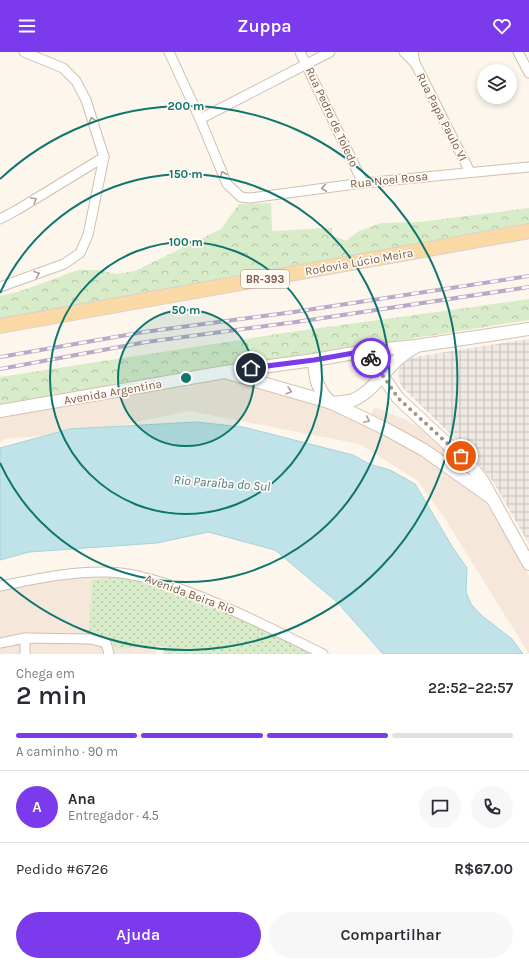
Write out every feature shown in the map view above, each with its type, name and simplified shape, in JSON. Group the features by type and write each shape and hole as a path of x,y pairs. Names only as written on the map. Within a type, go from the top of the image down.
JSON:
{"main road":[{"name":"Rodovia Lúcio Meira","path":"0,326 529,231"}],"street":[{"path":"0,286 64,264 80,253 88,235 104,158 86,100 76,81 63,68 24,52"},
{"path":"169,52 200,119 330,52"},
{"name":"Rua Pedro de Toledo","path":"300,52 363,183"},
{"name":"Rua Papa Paulo VI","path":"404,52 415,63"},
{"name":"Rua Papa Paulo VI","path":"413,52 415,63 470,172"},
{"path":"518,52 529,73"},
{"name":"Rua Noel Rosa","path":"200,119 227,184 241,197 250,198 363,183 529,167"},
{"path":"0,218 17,210 104,158"},
{"path":"332,403 321,393 316,382 314,360 365,351 416,346 529,329"},
{"path":"332,403 353,400 364,394 396,359 416,346"},
{"path":"365,351 398,398 471,466 482,480 529,564"},
{"name":"Avenida Argentina","path":"0,411 225,372 314,360"},
{"path":"225,372 332,403 386,429 424,450 493,499"},
{"name":"Avenida Beira Rio","path":"0,586 62,574 109,572 135,575 164,582 242,614 323,654"},
{"path":"25,638 25,654"},
{"path":"0,643 25,638 91,639 106,643 109,654"}],"shaded area":[{"path":"529,339 529,544 494,483 471,454 402,387 399,380 398,371 403,362 414,357"},
{"path":"193,366 371,415 374,407 404,419 441,439 491,511 529,576 529,654 444,517 417,480 359,444 189,411 93,431 5,439 0,443 0,402"},
{"path":"105,575 160,585 156,654 0,654 0,590 57,578"}],"green space":[{"path":"271,203 272,231 332,228 332,235 346,241 359,231 381,223 420,222 529,208 529,224 0,320 0,296 18,292 78,270 97,270 117,274 135,271 221,229 239,204"},
{"path":"529,299 529,320 0,404 0,377 291,332"},
{"path":"110,578 141,579 170,589 252,623 314,654 163,654 163,646 117,649 107,638 89,634 92,580"}],"water":[{"name":"Rio Paraíba do Sul","path":"196,422 243,427 353,455 369,464 390,470 415,484 453,548 467,568 466,592 471,604 481,615 512,639 523,654 383,654 337,602 275,550 208,532 157,543 29,552 0,560 0,448 70,429"}],"railway":[{"path":"0,357 144,332 294,312 529,276"},
{"path":"0,369 146,342 296,322 529,287"}],"way so far":[{"path":"371,358 398,398 461,456"}],"route":[{"path":"251,368 314,360 365,351 371,358"}]}
